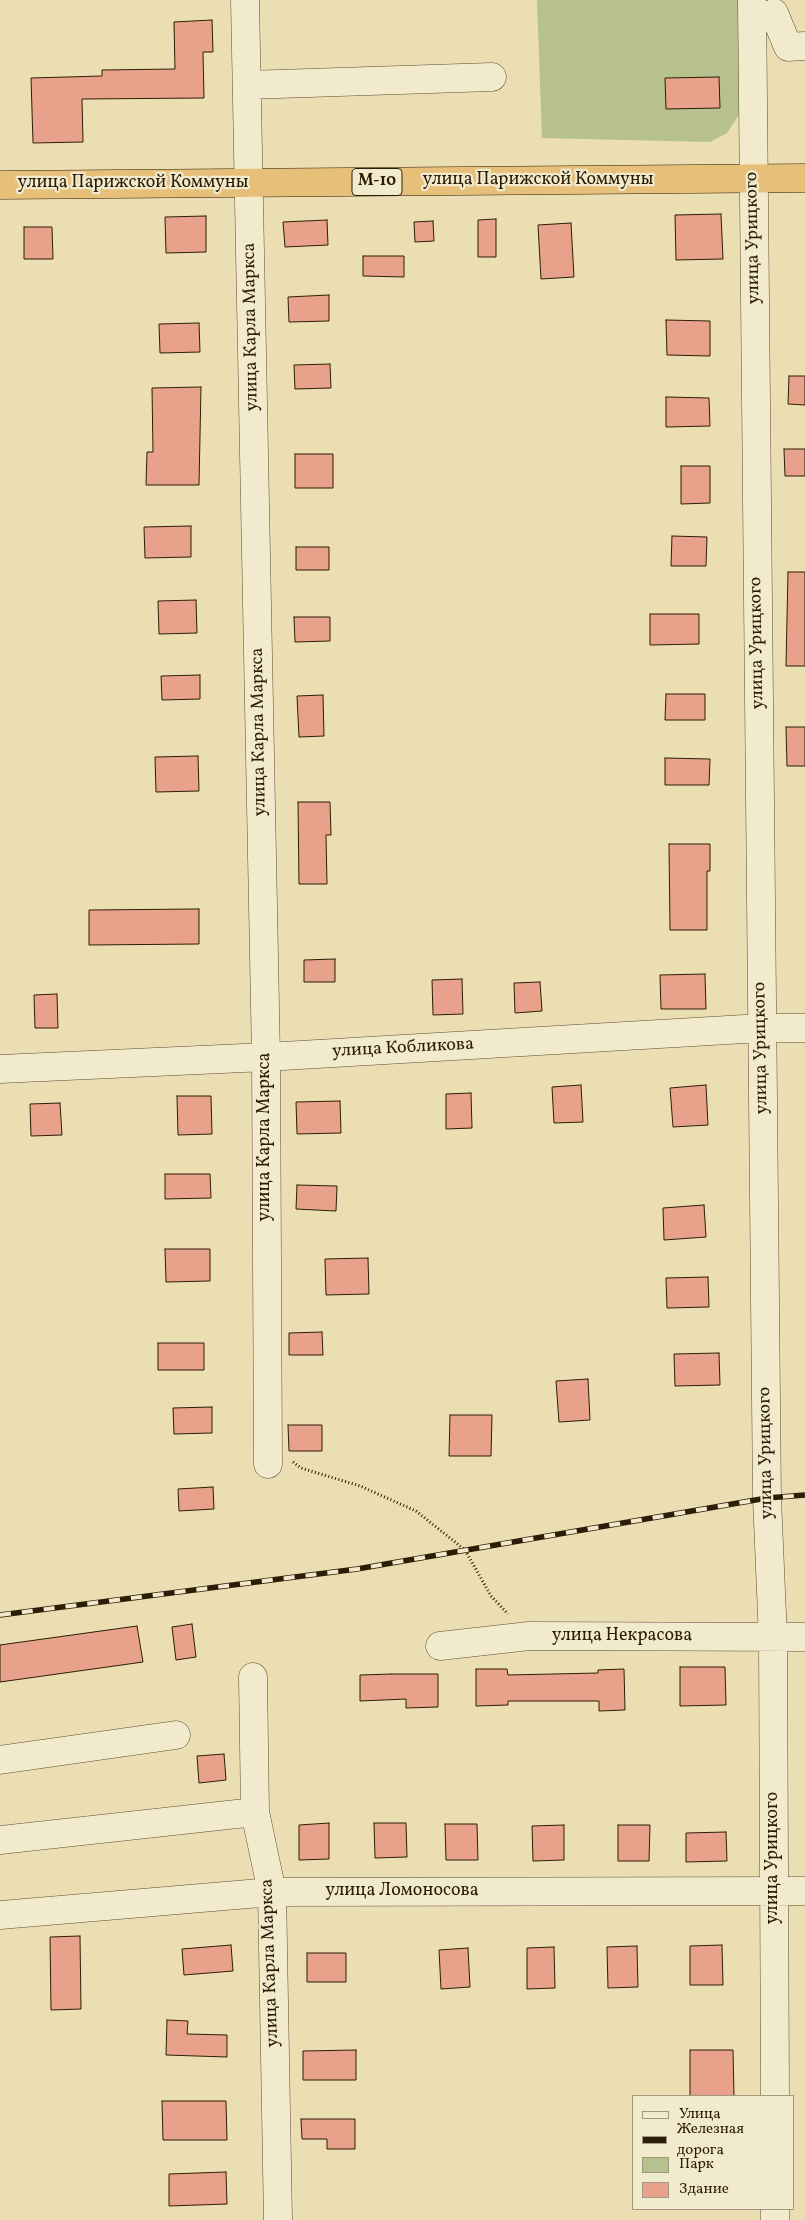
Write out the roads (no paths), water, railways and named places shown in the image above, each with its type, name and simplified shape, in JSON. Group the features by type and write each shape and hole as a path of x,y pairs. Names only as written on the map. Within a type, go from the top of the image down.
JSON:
{"highway":[{"name":"улица Парижской Коммуны","path":"0,185 805,178"}],"street":[{"name":"улица Карла Маркса","path":"245,0 266,1057 268,1454"},
{"path":"764,7 788,47 805,46"},
{"name":"улица Урицкого","path":"764,7 753,178 767,1498 773,1638 775,2095"},
{"path":"247,85 492,77"},
{"name":"улица Кобликова","path":"0,1068 266,1057 762,1028 805,1028"},
{"name":"улица Некрасова","path":"440,1646 529,1636 805,1637"},
{"name":"улица Карла Маркса","path":"253,1677 255,1812 272,1892 278,2220"},
{"path":"0,1760 176,1735"},
{"path":"0,1840 255,1812"},
{"name":"улица Ломоносова","path":"0,1914 272,1892 805,1891"}],"railway":[{"path":"0,1615 357,1569 767,1498 805,1495"}]}
